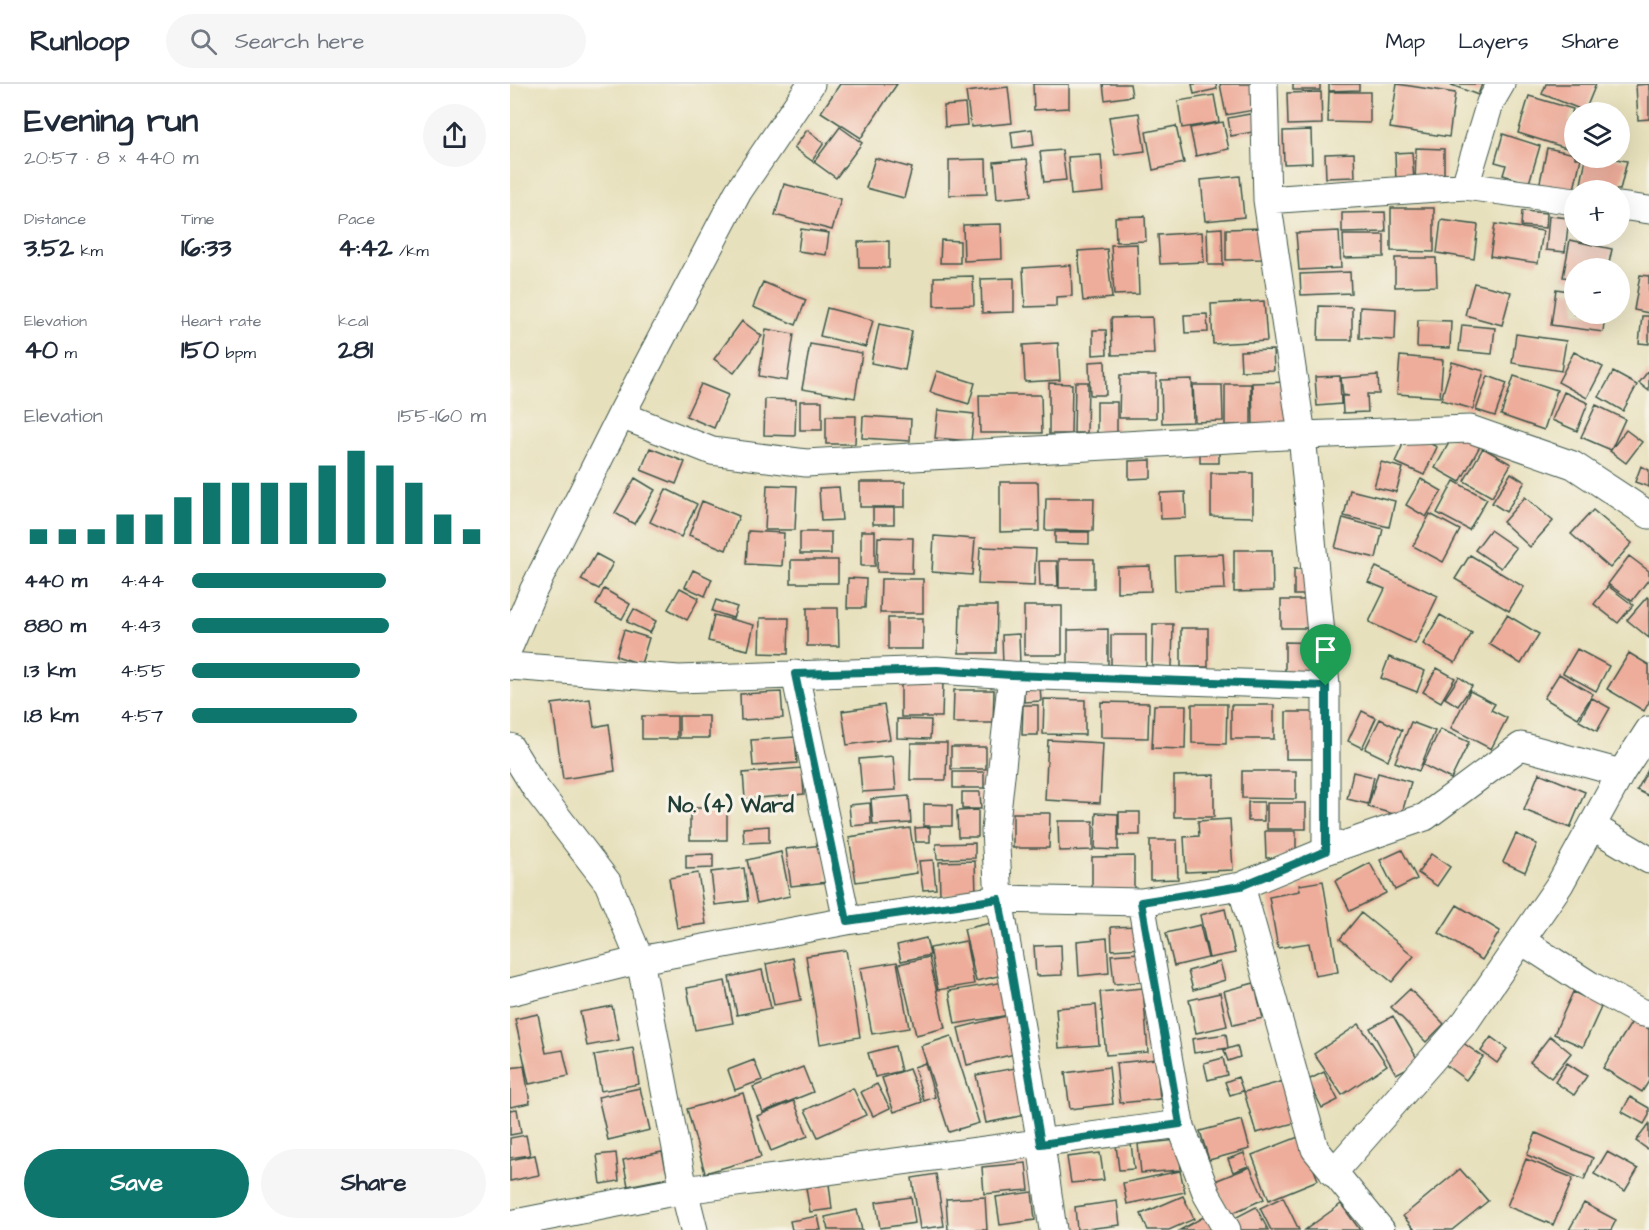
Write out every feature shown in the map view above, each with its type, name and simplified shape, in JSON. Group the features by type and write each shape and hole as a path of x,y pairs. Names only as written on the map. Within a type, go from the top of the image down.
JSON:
{"street":[{"path":"510,645 533,591 621,415 738,192 811,84"},
{"path":"1264,84 1267,200 1302,435 1326,686 1326,851"},
{"path":"1465,186 1490,103 1501,84"},
{"path":"1267,200 1465,186 1564,200"},
{"path":"1630,207 1649,210"},
{"path":"621,415 712,451 806,463 1302,435 1470,429 1573,465 1649,515"},
{"path":"510,666 679,679 937,670 1011,675 1326,686"},
{"path":"795,674 847,921"},
{"path":"1011,675 995,831 999,899 1041,1144 1053,1230"},
{"path":"1334,1173 1466,1021 1560,884 1622,773 1649,730"},
{"path":"510,992 640,960 847,921 999,899 1141,902 1241,886 1326,851 1425,817 1521,746 1622,773"},
{"path":"510,747 536,789 608,883 640,960 684,1190 694,1230"},
{"path":"1592,826 1649,860"},
{"path":"1241,886 1315,1149 1381,1230"},
{"path":"1141,902 1180,1124 1207,1195 1227,1230"},
{"path":"1521,941 1590,985 1649,1014"},
{"path":"510,1224 684,1190 1180,1124"}],"building":[{"path":"840,84 897,84 861,138 821,112"},
{"path":"1033,84 1069,84 1069,108 1034,110"},
{"path":"1103,84 1130,84 1132,96 1105,100"},
{"path":"1192,84 1216,84 1217,89 1194,94"},
{"path":"1220,84 1255,84 1260,109 1226,115"},
{"path":"1293,84 1320,84 1320,90 1293,90"},
{"path":"1329,84 1359,84 1359,90 1329,91"},
{"path":"1397,84 1455,93 1449,137 1390,128"},
{"path":"1449,84 1482,84 1478,95"},
{"path":"1546,84 1596,84 1589,102 1564,103 1542,94"},
{"path":"1649,84 1649,119 1638,120 1636,85"},
{"path":"1008,87 1012,123 971,127 966,92"},
{"path":"1321,92 1322,124 1288,125 1287,93"},
{"path":"1329,92 1370,92 1370,123 1328,122"},
{"path":"1214,95 1219,122 1182,128 1178,101"},
{"path":"1529,96 1564,106 1564,147 1518,133"},
{"path":"965,104 967,125 945,127 944,106"},
{"path":"1139,113 1145,151 1115,155 1109,117"},
{"path":"1255,113 1258,131 1231,136 1228,118"},
{"path":"1223,122 1229,149 1196,156 1190,128"},
{"path":"1176,126 1184,163 1153,170 1146,132"},
{"path":"840,127 862,143 836,178 814,162"},
{"path":"1032,129 1034,145 1013,148 1011,132"},
{"path":"807,130 824,143 812,161 794,148"},
{"path":"1311,130 1312,163 1284,164 1283,131"},
{"path":"1503,134 1540,146 1529,183 1503,175 1506,165 1495,162"},
{"path":"1416,148 1444,149 1444,184 1415,184"},
{"path":"1547,148 1564,152 1564,168 1579,168 1576,180 1564,180 1564,192 1539,187"},
{"path":"1062,150 1066,180 1044,182 1040,152"},
{"path":"1412,152 1414,181 1396,182 1395,153"},
{"path":"1354,153 1355,177 1326,178 1325,154"},
{"path":"1101,155 1104,192 1071,195 1068,157"},
{"path":"875,158 912,168 904,198 866,188"},
{"path":"986,159 987,194 949,195 949,160"},
{"path":"1027,159 1031,196 997,199 994,162"},
{"path":"1584,168 1625,168 1622,180 1582,180"},
{"path":"1240,176 1244,217 1205,221 1201,180"},
{"path":"784,184 841,199 832,230 775,215"},
{"path":"1391,208 1434,208 1434,252 1391,251"},
{"path":"1522,211 1547,213 1546,228 1521,226"},
{"path":"1385,212 1386,232 1342,233 1342,213"},
{"path":"1145,216 1146,241 1116,242 1115,217"},
{"path":"1549,216 1564,218 1565,252 1546,250"},
{"path":"1441,220 1478,225 1474,259 1437,253"},
{"path":"1001,224 1002,259 964,261 963,225"},
{"path":"1495,224 1543,231 1538,263 1490,256"},
{"path":"1222,228 1223,265 1208,265 1207,229"},
{"path":"1262,228 1262,259 1226,260 1226,229"},
{"path":"801,229 829,233 826,255 798,251"},
{"path":"1339,231 1341,268 1299,270 1296,233"},
{"path":"1202,232 1204,262 1160,264 1158,235"},
{"path":"1343,235 1384,235 1384,257 1344,258"},
{"path":"941,240 960,241 960,263 940,263"},
{"path":"889,241 889,268 859,268 858,242"},
{"path":"1137,244 1139,294 1114,295 1111,245"},
{"path":"1569,246 1598,246 1612,249 1610,258 1567,258"},
{"path":"1107,249 1112,298 1083,301 1078,251"},
{"path":"1395,258 1436,258 1437,286 1395,287"},
{"path":"1071,265 1072,296 1056,297 1056,306 1025,307 1023,268"},
{"path":"1350,272 1351,293 1301,295 1300,274"},
{"path":"1640,275 1649,276 1649,313 1634,310"},
{"path":"973,276 974,305 934,306 934,277"},
{"path":"1014,278 1014,312 982,313 981,279"},
{"path":"763,282 806,300 796,325 753,307"},
{"path":"1474,283 1511,292 1502,325 1465,315"},
{"path":"1556,289 1564,290 1564,324 1604,324 1603,332 1551,325"},
{"path":"1264,301 1267,341 1213,344 1211,304"},
{"path":"1319,306 1352,307 1352,340 1318,340"},
{"path":"1360,307 1396,309 1395,340 1359,338"},
{"path":"827,308 873,320 866,347 820,336"},
{"path":"1207,314 1208,332 1185,333 1184,315"},
{"path":"1642,316 1649,316 1649,344 1639,343"},
{"path":"1152,317 1154,354 1112,355 1111,318"},
{"path":"1418,320 1451,321 1450,348 1417,347"},
{"path":"742,321 762,336 734,373 714,359"},
{"path":"879,324 912,331 905,370 871,363"},
{"path":"1462,325 1495,328 1492,354 1459,351"},
{"path":"766,329 794,334 787,381 759,376"},
{"path":"1093,330 1106,330 1107,354 1093,355"},
{"path":"1516,334 1566,341 1561,371 1512,363"},
{"path":"1058,343 1060,380 1025,382 1023,345"},
{"path":"810,344 862,353 855,398 802,389"},
{"path":"1273,350 1274,370 1241,371 1240,351"},
{"path":"1574,352 1603,367 1587,398 1558,382"},
{"path":"1400,356 1443,360 1440,397 1397,394"},
{"path":"1105,361 1106,395 1090,395 1089,362"},
{"path":"1452,362 1484,371 1473,409 1441,400"},
{"path":"1649,370 1649,391 1639,383"},
{"path":"937,371 975,383 969,404 930,392"},
{"path":"1613,372 1637,385 1623,411 1599,397"},
{"path":"1120,375 1156,375 1156,418 1119,418"},
{"path":"1378,375 1379,394 1367,394 1368,412 1343,413 1342,396 1349,396 1343,395 1341,378"},
{"path":"1340,376 1341,404 1317,406 1315,377"},
{"path":"1488,376 1507,383 1495,416 1476,410"},
{"path":"1514,376 1557,390 1544,430 1501,415"},
{"path":"1192,379 1193,422 1162,423 1161,380"},
{"path":"1075,382 1088,382 1087,433 1074,433"},
{"path":"1287,382 1288,424 1253,425 1252,383"},
{"path":"1049,383 1072,384 1071,434 1049,434"},
{"path":"701,384 728,395 714,428 686,416"},
{"path":"1225,384 1251,384 1251,425 1225,425"},
{"path":"1193,385 1222,385 1223,421 1195,422"},
{"path":"1564,392 1588,403 1577,431 1552,420"},
{"path":"979,395 1041,395 1042,433 980,433"},
{"path":"765,399 796,400 795,436 764,435"},
{"path":"800,401 822,401 822,430 800,430"},
{"path":"1097,402 1117,402 1117,440 1097,440"},
{"path":"1596,405 1625,419 1611,450 1581,437"},
{"path":"938,410 974,414 971,441 935,438"},
{"path":"826,416 856,416 855,444 826,444"},
{"path":"863,416 911,419 910,441 862,438"},
{"path":"1626,430 1642,442 1626,463 1610,451"},
{"path":"1455,432 1480,446 1460,482 1435,468"},
{"path":"1408,433 1437,447 1424,475 1395,462"},
{"path":"650,448 685,462 676,484 641,470"},
{"path":"1483,448 1511,464 1492,497 1464,481"},
{"path":"1200,453 1219,453 1219,463 1200,463"},
{"path":"1151,460 1151,478 1129,479 1129,461"},
{"path":"1381,462 1403,468 1396,492 1374,487"},
{"path":"1641,466 1649,470 1649,487 1635,482"},
{"path":"1211,473 1253,473 1253,517 1211,516"},
{"path":"1511,473 1525,482 1506,512 1492,503"},
{"path":"635,478 655,490 634,524 615,513"},
{"path":"1421,479 1442,491 1426,517 1406,505"},
{"path":"1454,481 1487,499 1469,530 1437,513"},
{"path":"860,482 905,482 905,507 860,507"},
{"path":"1000,482 1038,482 1039,531 1000,532"},
{"path":"767,485 797,486 795,530 765,530"},
{"path":"839,487 842,520 821,521 819,488"},
{"path":"666,489 697,504 681,537 650,522"},
{"path":"1350,490 1395,501 1389,527 1344,516"},
{"path":"1185,492 1186,518 1161,519 1160,493"},
{"path":"1525,497 1553,521 1530,547 1503,522"},
{"path":"1046,498 1094,498 1093,531 1045,530"},
{"path":"702,501 739,516 726,550 689,535"},
{"path":"873,508 894,508 894,524 873,524"},
{"path":"1593,510 1632,543 1610,568 1571,534"},
{"path":"1430,514 1460,530 1443,562 1413,546"},
{"path":"1343,518 1383,529 1376,558 1335,548"},
{"path":"1490,530 1516,548 1501,568 1475,550"},
{"path":"748,531 784,533 782,566 746,564"},
{"path":"861,531 875,531 875,566 861,566"},
{"path":"800,532 831,532 831,554 800,554"},
{"path":"1055,532 1089,532 1089,544 1055,543"},
{"path":"934,536 975,539 972,575 932,572"},
{"path":"878,537 913,538 912,573 877,572"},
{"path":"980,547 1036,549 1034,586 978,584"},
{"path":"1234,550 1272,550 1273,591 1234,592"},
{"path":"596,554 613,563 599,589 581,580"},
{"path":"1223,554 1225,589 1175,591 1174,556"},
{"path":"1470,555 1524,587 1509,611 1455,579"},
{"path":"1629,556 1649,571 1649,579 1632,601 1608,584"},
{"path":"1059,559 1094,559 1094,588 1059,588"},
{"path":"791,560 838,560 838,583 791,583"},
{"path":"1039,561 1057,561 1058,586 1040,586"},
{"path":"1150,566 1151,591 1117,592 1117,567"},
{"path":"1376,567 1438,596 1415,644 1369,622 1385,589 1368,582"},
{"path":"1294,569 1311,569 1311,595 1294,595"},
{"path":"693,570 712,579 705,596 685,587"},
{"path":"848,578 866,579 865,608 847,608"},
{"path":"881,579 923,579 923,613 880,613"},
{"path":"1608,586 1633,605 1618,623 1594,604"},
{"path":"680,588 699,598 687,620 668,609"},
{"path":"604,589 630,604 622,619 596,605"},
{"path":"1647,597 1649,598 1649,638 1627,620"},
{"path":"716,600 737,607 733,618 712,611"},
{"path":"1281,600 1314,600 1314,628 1281,628"},
{"path":"960,606 997,606 996,653 959,653"},
{"path":"1024,606 1062,606 1062,655 1024,655"},
{"path":"807,608 838,608 839,646 807,646"},
{"path":"634,609 656,621 650,633 627,622"},
{"path":"714,615 754,625 748,650 708,641"},
{"path":"1440,615 1472,633 1455,663 1423,644"},
{"path":"1507,615 1539,634 1521,664 1489,644"},
{"path":"760,618 789,618 788,654 759,653"},
{"path":"888,618 923,618 923,649 888,649"},
{"path":"1153,624 1173,624 1172,667 1152,666"},
{"path":"1181,628 1208,628 1208,667 1181,667"},
{"path":"1108,629 1108,666 1068,666 1068,630"},
{"path":"624,630 649,638 641,664 616,656"},
{"path":"1019,634 1020,665 1003,666 1002,635"},
{"path":"1111,635 1146,635 1146,669 1111,669"},
{"path":"1285,642 1318,643 1317,676 1285,676"},
{"path":"1577,649 1609,666 1596,691 1563,673"},
{"path":"1629,653 1649,665 1649,702 1644,711 1607,689"},
{"path":"1389,657 1425,671 1417,692 1381,678"},
{"path":"1437,668 1455,678 1441,702 1423,692"},
{"path":"1559,674 1593,694 1578,718 1544,698"},
{"path":"1459,677 1472,686 1458,706 1445,698"},
{"path":"901,682 943,682 942,717 901,717"},
{"path":"1024,685 1040,685 1041,701 1024,702"},
{"path":"954,690 994,690 993,723 953,723"},
{"path":"1470,691 1495,704 1491,710 1507,718 1491,749 1451,728"},
{"path":"781,692 783,718 741,720 740,694"},
{"path":"1592,698 1610,708 1597,731 1579,721"},
{"path":"590,699 594,727 609,724 615,771 563,779 552,704"},
{"path":"1044,699 1085,700 1085,735 1043,734"},
{"path":"1101,702 1149,703 1148,738 1101,737"},
{"path":"1192,704 1227,704 1226,744 1192,743"},
{"path":"884,705 890,739 847,745 842,711"},
{"path":"1023,705 1038,705 1038,735 1022,735"},
{"path":"1154,705 1186,705 1185,749 1152,748"},
{"path":"1231,705 1274,705 1274,739 1231,739"},
{"path":"1362,711 1376,718 1362,748 1348,741"},
{"path":"1286,712 1316,712 1316,759 1286,759"},
{"path":"642,716 677,716 677,739 642,739"},
{"path":"679,716 709,716 709,738 679,738"},
{"path":"897,719 931,720 930,739 897,738"},
{"path":"1380,719 1402,730 1388,760 1365,749"},
{"path":"1411,722 1435,731 1419,771 1395,762"},
{"path":"1440,729 1469,742 1451,779 1423,765"},
{"path":"795,737 797,763 753,766 751,740"},
{"path":"1048,740 1103,743 1100,803 1045,800"},
{"path":"911,743 947,743 946,780 910,780"},
{"path":"951,747 986,747 986,769 951,769"},
{"path":"893,756 896,790 862,792 859,759"},
{"path":"802,768 804,794 745,799 743,773"},
{"path":"1649,768 1649,796 1637,790"},
{"path":"1242,771 1296,771 1296,799 1242,798"},
{"path":"953,772 984,772 984,788 953,788"},
{"path":"1353,772 1374,777 1368,804 1347,799"},
{"path":"1378,773 1411,782 1401,816 1368,807"},
{"path":"1539,773 1585,792 1570,828 1524,810"},
{"path":"1214,775 1214,817 1174,817 1174,776"},
{"path":"962,792 980,792 981,809 962,809"},
{"path":"909,796 911,823 873,825 871,799"},
{"path":"1248,802 1264,802 1264,821 1248,821"},
{"path":"870,803 871,824 851,826 849,805"},
{"path":"1267,803 1306,803 1306,829 1267,829"},
{"path":"924,804 952,805 952,826 924,826"},
{"path":"690,808 727,808 727,840 690,840"},
{"path":"978,810 978,837 958,837 957,811"},
{"path":"1119,812 1140,812 1140,835 1119,835"},
{"path":"1013,813 1050,813 1049,848 1013,848"},
{"path":"1096,813 1118,814 1118,850 1095,849"},
{"path":"1230,819 1233,870 1186,872 1184,837 1199,836 1198,821"},
{"path":"1058,821 1093,821 1093,850 1059,851"},
{"path":"769,826 769,842 744,843 743,828"},
{"path":"930,827 930,842 916,842 915,828"},
{"path":"910,828 917,873 856,882 849,837"},
{"path":"1265,831 1296,831 1296,857 1266,858"},
{"path":"1516,834 1537,844 1525,872 1503,862"},
{"path":"1150,840 1177,840 1178,879 1150,880"},
{"path":"975,843 975,858 937,859 936,844"},
{"path":"823,845 828,882 791,886 786,849"},
{"path":"1402,850 1417,879 1395,890 1380,860"},
{"path":"781,852 790,896 757,903 747,860"},
{"path":"713,854 713,868 686,869 686,855"},
{"path":"1431,854 1450,867 1437,886 1418,873"},
{"path":"1134,856 1134,890 1092,891 1092,857"},
{"path":"933,860 936,889 923,890 919,861"},
{"path":"975,861 976,894 940,895 939,862"},
{"path":"1370,863 1386,893 1350,911 1335,881"},
{"path":"744,868 748,901 715,905 711,872"},
{"path":"698,873 706,924 677,928 669,878"},
{"path":"1323,881 1338,972 1315,976 1309,943 1278,948 1269,897 1300,891 1299,885"},
{"path":"1457,905 1500,931 1482,960 1439,933"},
{"path":"1225,909 1235,953 1209,958 1200,915"},
{"path":"1361,913 1414,956 1392,982 1340,939"},
{"path":"995,922 1007,974 976,981 964,929"},
{"path":"1200,925 1208,958 1174,966 1166,933"},
{"path":"1140,926 1141,948 1112,950 1111,927"},
{"path":"926,938 930,955 901,961 897,945"},
{"path":"1107,938 1109,973 1079,976 1077,941"},
{"path":"966,941 974,984 938,990 930,948"},
{"path":"1061,945 1062,975 1036,976 1034,946"},
{"path":"846,950 860,1037 820,1044 806,956"},
{"path":"1140,953 1142,982 1114,984 1111,955"},
{"path":"929,957 945,1028 916,1035 899,964"},
{"path":"793,958 801,1000 774,1005 766,964"},
{"path":"897,962 909,1028 872,1034 860,968"},
{"path":"1220,962 1225,980 1193,990 1188,971"},
{"path":"762,970 771,1008 737,1015 729,977"},
{"path":"725,981 733,1023 695,1030 687,988"},
{"path":"1004,982 1009,1015 955,1024 949,991"},
{"path":"1254,983 1263,1018 1233,1025 1224,991"},
{"path":"1143,988 1148,1052 1106,1055 1100,992"},
{"path":"1410,989 1444,1024 1426,1042 1391,1007"},
{"path":"1573,992 1602,1005 1583,1047 1554,1034"},
{"path":"1220,993 1227,1026 1196,1033 1189,1000"},
{"path":"1096,1005 1099,1045 1059,1048 1056,1008"},
{"path":"612,1006 619,1040 587,1046 580,1012"},
{"path":"538,1014 546,1053 563,1050 569,1076 529,1084 515,1019"},
{"path":"1006,1016 1015,1054 967,1065 958,1028"},
{"path":"1393,1016 1419,1062 1396,1074 1370,1028"},
{"path":"1633,1020 1649,1029 1649,1081 1642,1092 1603,1068"},
{"path":"1359,1024 1387,1065 1342,1095 1314,1054"},
{"path":"1226,1034 1228,1048 1194,1053 1192,1039"},
{"path":"951,1036 979,1123 949,1132 921,1046"},
{"path":"1550,1036 1571,1053 1551,1078 1530,1062"},
{"path":"1491,1037 1507,1049 1497,1063 1481,1051"},
{"path":"1459,1040 1483,1057 1466,1080 1443,1063"},
{"path":"895,1046 901,1071 875,1077 868,1053"},
{"path":"1237,1046 1240,1057 1228,1061 1224,1050"},
{"path":"633,1048 639,1084 601,1091 594,1055"},
{"path":"1223,1058 1227,1075 1208,1080 1204,1063"},
{"path":"1156,1059 1160,1099 1120,1103 1116,1063"},
{"path":"754,1060 762,1080 735,1090 728,1070"},
{"path":"925,1063 935,1097 924,1101 914,1067"},
{"path":"1567,1063 1587,1076 1574,1095 1555,1082"},
{"path":"524,1066 530,1103 510,1107 510,1068"},
{"path":"803,1067 813,1092 763,1112 753,1087"},
{"path":"1109,1067 1113,1104 1070,1109 1065,1073"},
{"path":"1015,1068 1025,1115 986,1123 976,1075"},
{"path":"909,1069 922,1102 894,1112 882,1078"},
{"path":"1324,1072 1338,1100 1322,1108 1308,1080"},
{"path":"1238,1077 1243,1091 1230,1095 1225,1082"},
{"path":"1284,1081 1294,1123 1256,1133 1244,1092"},
{"path":"877,1084 890,1108 873,1116 861,1092"},
{"path":"640,1088 650,1130 608,1140 598,1097"},
{"path":"853,1088 866,1115 818,1137 805,1110"},
{"path":"743,1093 761,1157 705,1173 687,1109"},
{"path":"1630,1097 1649,1108 1649,1115 1644,1124 1622,1112"},
{"path":"794,1101 808,1136 771,1151 757,1116"},
{"path":"517,1109 521,1133 510,1135 510,1110"},
{"path":"1242,1120 1250,1149 1209,1160 1200,1131"},
{"path":"1649,1124 1649,1150 1636,1141"},
{"path":"1536,1133 1593,1158 1584,1180 1527,1155"},
{"path":"526,1135 530,1155 510,1158 510,1138"},
{"path":"1301,1136 1318,1180 1269,1200 1252,1155"},
{"path":"1178,1140 1181,1170 1141,1173 1138,1144"},
{"path":"1131,1143 1134,1169 1119,1170 1116,1145"},
{"path":"662,1152 668,1178 628,1186 623,1160"},
{"path":"1607,1152 1638,1169 1625,1191 1594,1174"},
{"path":"616,1153 619,1181 601,1184 597,1155"},
{"path":"1100,1153 1104,1180 1071,1183 1067,1157"},
{"path":"1244,1153 1248,1166 1233,1172 1228,1159"},
{"path":"535,1155 539,1175 510,1181 510,1160"},
{"path":"1526,1159 1573,1178 1553,1225 1507,1206"},
{"path":"1026,1163 1029,1190 984,1194 982,1167"},
{"path":"1250,1167 1264,1199 1230,1214 1215,1181"},
{"path":"1460,1169 1488,1201 1452,1230 1415,1230 1403,1216"},
{"path":"1180,1171 1185,1192 1127,1204 1123,1183"},
{"path":"936,1174 944,1226 920,1229 912,1178"},
{"path":"829,1184 832,1209 810,1212 806,1188"},
{"path":"1032,1192 1035,1220 1000,1225 996,1197"},
{"path":"1183,1196 1194,1219 1169,1230 1148,1230 1141,1214"},
{"path":"911,1197 915,1223 880,1228 876,1202"},
{"path":"985,1197 987,1230 948,1230 946,1199"},
{"path":"1283,1197 1299,1230 1271,1230 1260,1208"},
{"path":"1117,1201 1120,1225 1077,1230 1075,1207"},
{"path":"1584,1203 1616,1220 1611,1230 1569,1230"},
{"path":"1341,1204 1360,1230 1305,1230"},
{"path":"1256,1207 1268,1230 1236,1230 1231,1220"},
{"path":"857,1210 862,1230 828,1230 825,1217"},
{"path":"1207,1215 1216,1230 1180,1230"},
{"path":"818,1216 821,1230 792,1230 790,1221"}],"district":[{"name":"No. (4) Ward","path":"731,805"}],"route":[{"path":"937,670 1011,675 1326,686 1326,851 1285,870 1241,886 1141,902 1180,1124 1041,1144 999,899 847,921 795,674 937,670"}]}
